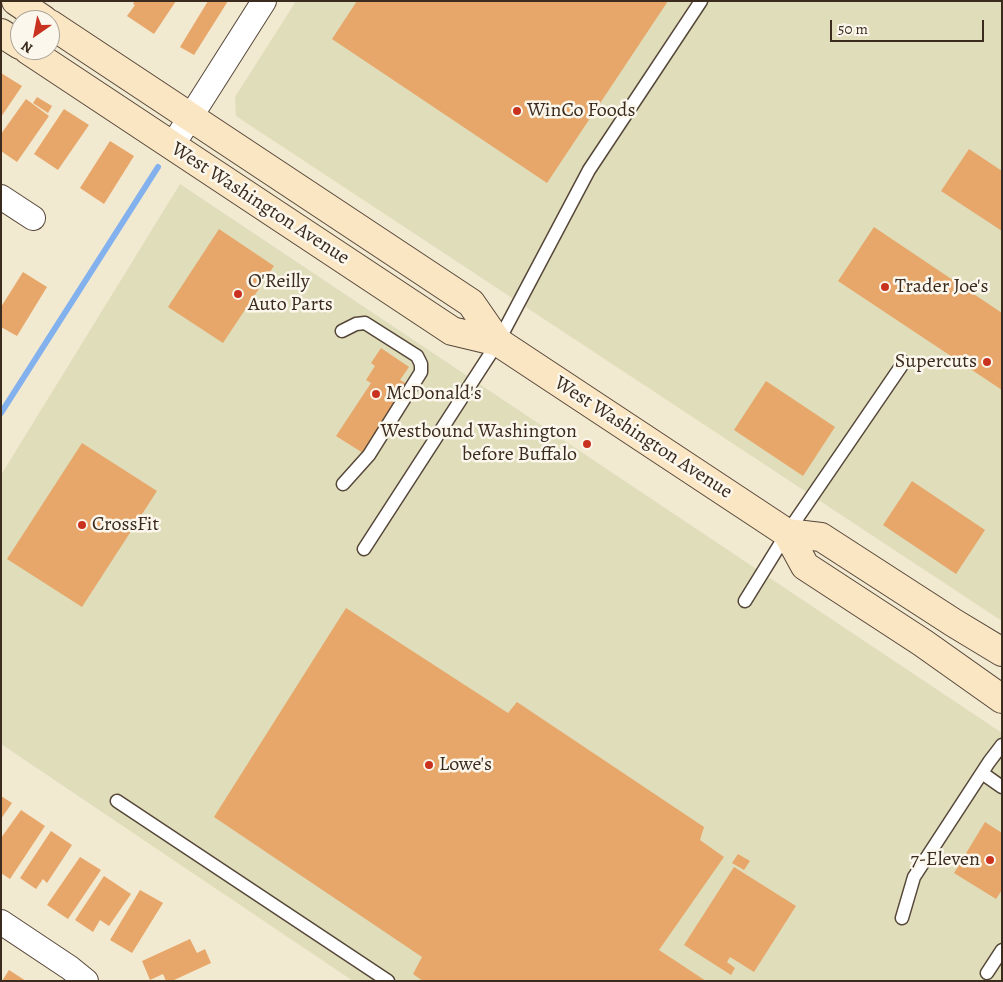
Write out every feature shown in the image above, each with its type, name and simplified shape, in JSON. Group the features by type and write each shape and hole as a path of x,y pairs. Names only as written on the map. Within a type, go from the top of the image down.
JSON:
{"main road":[{"path":"16,1 29,10"},
{"name":"West Washington Avenue","path":"60,31 470,303 498,342"},
{"name":"West Washington Avenue","path":"43,60 452,331 498,342 787,533 821,537 1002,652"},
{"name":"West Washington Avenue","path":"787,533 805,566 923,643 1002,698"}],"street":[{"path":"172,146 264,1"},
{"path":"1,197 33,218"},
{"path":"1,922 70,968 86,981"}],"lane":[{"path":"364,549 498,342 589,170 700,1"},
{"path":"342,331 356,324 366,323 417,356 422,364 421,372 369,455 344,484"},
{"path":"744,601 787,533 904,362"},
{"path":"902,918 914,877 1002,745"},
{"path":"982,773 1002,787"},
{"path":"117,801 388,981"},
{"path":"987,974 1002,950"}],"shaded area":[{"path":"296,1 1002,1 1002,621 236,116 235,97"},
{"path":"180,184 1002,733 1002,981 353,981 1,744 1,475"}],"building":[{"path":"135,1 176,1 154,34 127,16 135,5 133,4"},
{"path":"208,1 228,1 194,55 180,47"},
{"name":"WinCo Foods","path":"357,1 668,1 547,183 332,39"},
{"path":"1,73 22,86 1,117"},
{"path":"37,97 52,106 48,113 33,103"},
{"path":"26,99 49,116 17,162 1,151 1,134"},
{"path":"64,109 89,125 58,170 34,154"},
{"path":"110,141 134,156 104,204 80,188"},
{"path":"969,149 1002,171 1002,231 941,191"},
{"path":"874,227 1002,313 1002,390 838,281"},
{"path":"219,229 274,266 223,343 168,307"},
{"path":"23,272 47,287 17,336 1,327 1,307"},
{"path":"381,348 409,367 400,380 409,385 363,453 336,436 371,383 366,380 375,366 371,363"},
{"path":"766,381 835,427 803,476 734,430"},
{"name":"CrossFit","path":"82,443 157,491 82,607 7,559"},
{"path":"912,481 985,530 956,574 883,525"},
{"name":"Lowe's","path":"346,608 508,713 517,702 704,827 700,840 724,857 659,950 706,981 423,981 413,974 422,957 214,817"},
{"path":"1,796 12,803 1,819"},
{"path":"21,810 45,826 10,879 1,873 1,838"},
{"path":"985,822 1002,833 1002,890 996,899 954,873"},
{"path":"51,831 72,845 47,883 43,879 36,889 20,878"},
{"path":"738,854 750,861 744,870 732,863"},
{"path":"80,857 101,870 68,919 47,905"},
{"path":"734,867 796,906 754,972 730,957 727,962 735,968 731,975 684,945"},
{"path":"104,876 131,894 109,926 100,920 93,932 75,920"},
{"path":"140,890 163,903 132,953 110,940"},
{"path":"190,939 197,953 205,949 211,963 172,981 166,981 163,974 150,980 142,961"},
{"path":"9,970 26,981 2,981"}],"waterway":[{"path":"1,413 158,167"}],"place":[{"name":"WinCo Foods","path":"517,111"},
{"name":"Trader Joe's","path":"885,287"},
{"name":"O'Reilly Auto Parts","path":"238,294"},
{"name":"Supercuts","path":"987,362"},
{"name":"McDonald's","path":"376,394"},
{"name":"Westbound Washington before Buffalo","path":"587,444"},
{"name":"CrossFit","path":"82,525"},
{"name":"Lowe's","path":"429,765"},
{"name":"7-Eleven","path":"990,860"}]}
